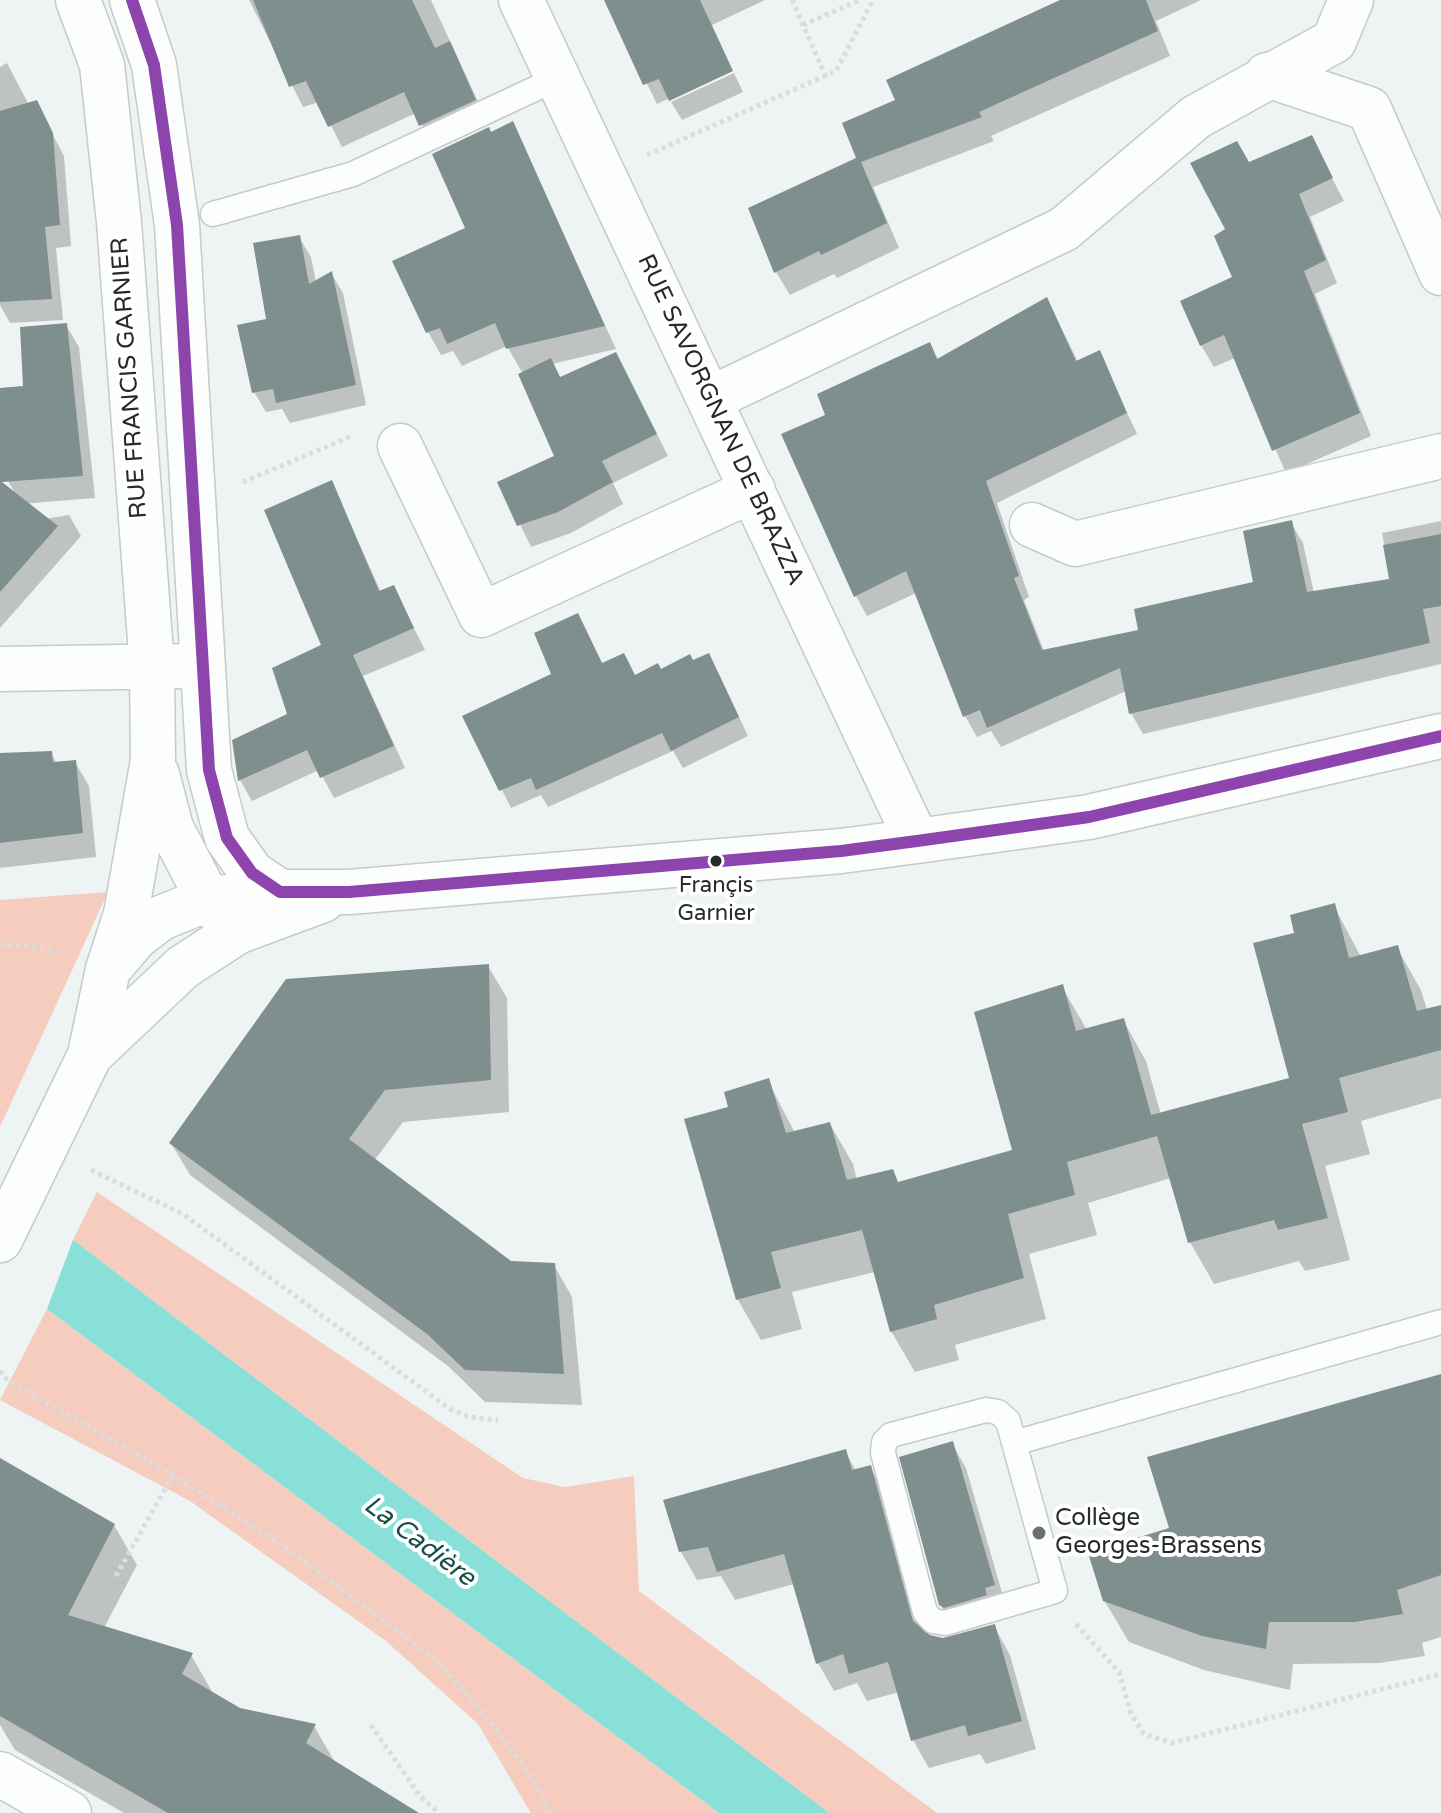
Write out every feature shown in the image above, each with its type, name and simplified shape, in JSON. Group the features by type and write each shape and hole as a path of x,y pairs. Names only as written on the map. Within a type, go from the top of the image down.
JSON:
{"street":[{"name":"RUE FRANCIS GARNIER","path":"78,0 102,65 119,222 152,667 153,760"},
{"path":"132,0 154,65 177,225 209,770 227,838 252,873 280,892"},
{"name":"RUE SAVORGNAN DE BRAZZA","path":"521,0 917,841"},
{"path":"710,399 1064,229 1196,117 1267,75 1334,41 1351,0"},
{"path":"1267,75 1369,109 1441,273"},
{"path":"400,446 481,615 753,490"},
{"path":"1032,525 1075,544 1441,456"},
{"path":"0,669 203,665"},
{"path":"108,969 136,937 161,918 208,899 280,892 349,892 827,853 1089,817 1441,736"},
{"path":"153,760 171,828 208,899 237,932"},
{"path":"0,1240 90,1055 108,969 126,914 153,760"},
{"path":"90,1055 183,967 237,932 349,892"},
{"path":"0,1774 69,1813"}],"lane":[{"path":"213,214 353,174 558,78"},
{"path":"1014,1443 1441,1322"},
{"path":"986,1410 998,1412 1008,1421 1055,1591 945,1623 933,1621 925,1612 883,1453 884,1442 891,1435 986,1410"}],"path":[{"path":"792,0 826,77"},
{"path":"803,25 860,0"},
{"path":"604,174 836,71 873,0"},
{"path":"193,503 351,436 372,437 400,446"},
{"path":"0,944 47,948 108,969"},
{"path":"41,1152 108,1176 183,1214 450,1409 469,1417 498,1420"},
{"path":"0,1371 8,1381 173,1475 282,1545 434,1658 485,1715 533,1779 550,1813"},
{"path":"116,1576 173,1475"},
{"path":"1055,1591 1059,1604 1119,1672 1131,1714 1144,1734 1172,1743 1441,1674"},
{"path":"371,1725 420,1796 439,1813"}],"shaded area":[{"path":"108,892 0,1127 0,900"},
{"path":"97,1192 523,1478 565,1487 634,1476 639,1591 937,1813 829,1813 73,1240"},
{"path":"47,1309 719,1813 531,1813 478,1724 386,1641 190,1501 0,1400"}],"water":[{"name":"La Cadière","path":"73,1240 829,1813 719,1813 47,1309"}],"building":[{"path":"253,0 412,0 435,48 450,41 476,100 419,126 404,92 328,127 306,81 289,87"},
{"path":"604,0 700,0 733,71 669,101 659,79 643,85"},
{"path":"1060,0 1146,0 1158,31 979,112 982,117 861,162 887,223 821,255 819,251 774,273 748,208 856,158 842,123 895,100 886,80"},
{"path":"37,100 53,133 60,225 45,227 52,299 0,302 0,111"},
{"path":"513,121 605,326 506,349 495,323 447,344 440,328 426,333 392,261 465,228 432,154 489,127 491,132"},
{"path":"1312,135 1333,178 1299,194 1326,260 1304,271 1360,413 1272,451 1224,335 1200,346 1180,301 1232,277 1214,236 1225,229 1190,163 1237,141 1249,162"},
{"path":"300,235 309,284 332,271 356,385 276,403 273,389 252,393 237,325 266,319 253,243"},
{"path":"1047,297 1076,361 1100,350 1127,413 986,481 1019,576 1014,578 1042,650 1138,630 1134,609 1253,582 1243,531 1292,520 1307,592 1389,579 1383,545 1441,534 1441,606 1423,609 1430,643 1129,714 1120,668 987,728 980,710 963,717 906,571 854,597 781,434 825,415 817,394 930,342 937,359"},
{"path":"67,323 83,476 2,482 58,526 0,592 0,388 23,386 20,327"},
{"path":"616,352 657,434 602,461 613,482 558,512 517,526 497,482 554,456 518,374 551,358 560,377"},
{"path":"332,480 379,591 394,585 414,628 353,655 394,746 320,778 307,750 238,781 232,740 287,714 272,668 321,645 264,510"},
{"path":"578,613 602,663 624,653 635,675 658,663 661,669 690,654 693,660 709,653 739,717 671,751 662,733 536,790 531,778 499,791 462,716 551,674 534,633"},
{"path":"52,751 53,762 76,760 83,833 0,843 0,753"},
{"path":"1335,903 1349,958 1398,945 1417,1011 1441,1005 1441,1050 1339,1078 1348,1112 1302,1124 1328,1218 1278,1230 1274,1220 1188,1243 1151,1115 1289,1078 1253,943 1294,933 1290,915"},
{"path":"489,964 491,1080 385,1090 349,1139 511,1261 555,1263 564,1374 465,1370 427,1334 169,1143 286,979"},
{"path":"1063,984 1076,1031 1124,1018 1157,1136 1067,1162 1075,1195 1008,1214 1024,1278 934,1305 937,1319 890,1332 862,1230 771,1252 781,1288 736,1300 684,1119 728,1107 724,1092 769,1078 786,1133 830,1122 847,1180 893,1169 898,1182 1012,1150 974,1012"},
{"path":"1441,1374 1441,1575 1397,1590 1403,1614 1355,1622 1269,1622 1266,1649 1202,1636 1103,1601 1088,1553 1169,1528 1147,1457"},
{"path":"953,1441 995,1585 985,1588 987,1595 944,1608 939,1605 899,1457"},
{"path":"846,1449 852,1470 871,1465 913,1621 930,1635 943,1638 995,1624 1022,1721 968,1736 965,1725 911,1741 888,1662 849,1674 843,1654 816,1664 784,1554 717,1572 708,1547 679,1552 663,1500"},
{"path":"0,1458 115,1524 68,1615 193,1653 182,1674 240,1708 316,1724 306,1743 419,1813 168,1813 0,1716"}],"transit line":[{"path":"132,0 154,65 177,225 209,770 227,838 252,873 280,892 349,892 841,851 917,841 1089,817 1441,736"}],"place":[{"name":"Françis Garnier","path":"716,861"},
{"name":"Collège Georges-Brassens","path":"1039,1533"}]}
